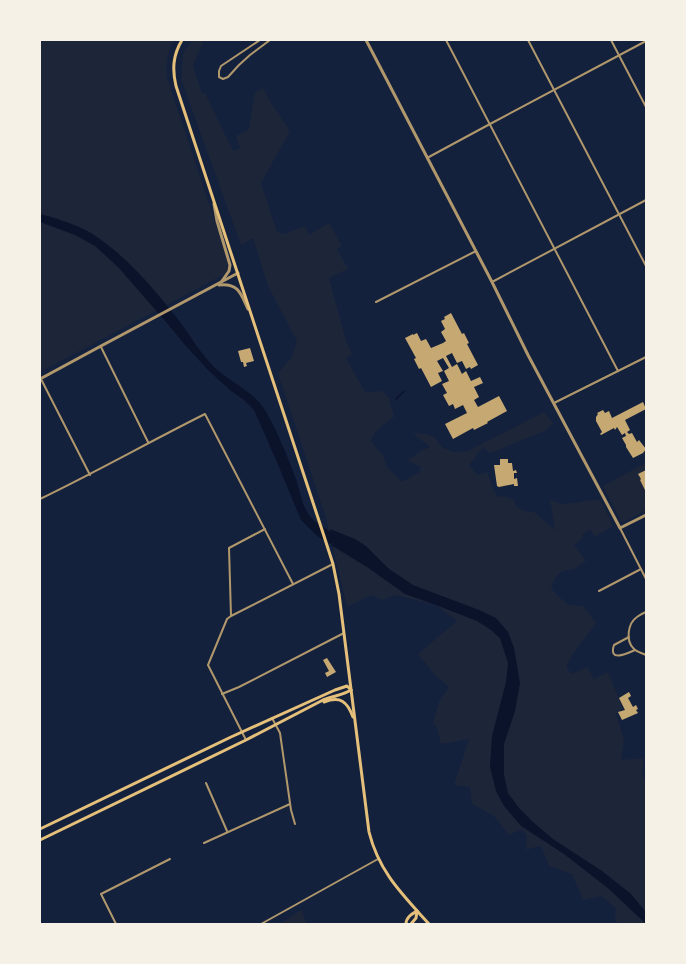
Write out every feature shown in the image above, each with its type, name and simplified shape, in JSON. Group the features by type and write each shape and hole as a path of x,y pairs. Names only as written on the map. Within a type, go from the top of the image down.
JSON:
{"main road":[{"path":"182,40 174,58 174,77 333,564 337,583 372,848 387,875 429,924"},
{"path":"40,829 242,732 339,688 347,686 351,690"},
{"path":"40,840 246,740 300,711 351,690"},
{"path":"300,711 330,700 340,700 349,708 356,729"},
{"path":"406,924 410,915 417,911"},
{"path":"411,924 416,918 417,911"}],"street":[{"path":"260,40 221,66 219,77 223,79 228,77 250,54 270,40"},
{"path":"367,40 554,404 646,579"},
{"path":"446,40 618,371"},
{"path":"528,40 646,266"},
{"path":"611,40 646,107"},
{"path":"427,158 646,41"},
{"path":"211,191 216,221 230,265 230,271 216,286"},
{"path":"492,282 646,200"},
{"path":"376,302 476,251"},
{"path":"90,475 40,379 238,274"},
{"path":"216,286 231,285 238,288 252,316"},
{"path":"101,346 148,442"},
{"path":"554,404 646,357"},
{"path":"40,499 90,475 148,442 205,414 293,584"},
{"path":"620,528 646,515"},
{"path":"231,616 229,548 264,529"},
{"path":"246,740 208,665 227,619 333,564"},
{"path":"599,591 641,569"},
{"path":"646,612 636,617 632,623 629,637 635,650 646,655"},
{"path":"222,694 239,687 344,634"},
{"path":"629,637 614,645 614,652 618,656 621,656 635,650"},
{"path":"272,718 280,734 290,804 295,824"},
{"path":"206,783 227,832"},
{"path":"204,843 290,804"},
{"path":"116,924 101,894 170,859"},
{"path":"260,924 378,859"}],"shaded area":[{"path":"40,40 174,40 168,58 167,78 229,264 225,274 40,372"},
{"path":"192,40 204,40 193,65 202,94 205,93 233,151 240,148 236,136 249,129 255,92 263,88 271,103 290,131 261,183 277,232 284,234 305,226 309,235 329,223 342,246 337,249 348,269 329,278 346,341 352,354 346,358 365,392 383,391 389,398 394,417 378,430 371,440 383,455 387,467 402,482 420,472 421,467 408,461 420,451 430,447 412,433 426,434 434,437 443,448 454,452 468,451 544,412 553,423 547,430 490,453 483,447 469,465 477,475 487,472 498,497 504,496 513,499 516,506 524,511 534,512 555,530 550,499 562,504 601,500 613,526 595,537 590,529 582,535 583,538 574,545 586,561 574,569 562,571 555,578 551,588 569,605 583,606 596,623 573,654 566,667 572,674 587,667 594,679 608,672 623,709 616,714 624,740 621,760 644,758 642,774 646,782 646,924 619,924 615,920 616,908 601,896 583,900 572,874 549,866 542,848 539,846 526,850 527,836 521,829 509,835 494,816 472,804 470,787 454,785 469,739 441,744 437,728 433,723 439,702 449,687 435,675 418,654 457,621 436,605 396,595 382,600 371,595 347,607 326,518 278,373 291,358 297,341 268,286 253,238 241,245 181,79 183,54"},
{"path":"40,214 86,230 116,252 160,297 213,366 248,392 260,403 270,418 282,444 296,479 305,508 314,521 331,532 330,529 355,539 366,546 389,569 413,585 496,618 508,632 514,648 520,683 515,711 504,744 504,775 508,793 519,808 553,839 602,871 631,894 646,912 646,924 609,889 564,854 521,826 504,806 496,791 490,767 492,736 506,682 508,663 500,638 477,621 405,594 367,567 331,545 334,543 330,544 317,536 301,520 254,410 209,371 118,267 95,246 75,235 40,222"},
{"path":"646,463 646,510 624,522 621,521 603,486"},
{"path":"301,910 307,924 280,924"}],"building":[{"path":"451,313 462,334 464,333 469,343 467,344 478,365 471,369 470,367 466,369 462,361 457,363 452,353 446,356 452,367 457,364 462,374 466,371 471,381 480,377 483,383 474,387 479,397 474,400 478,407 499,396 507,411 487,422 488,423 474,430 473,428 453,439 445,424 467,413 463,405 455,409 453,404 449,406 443,395 447,393 442,384 449,381 444,371 449,368 443,358 437,361 443,371 438,373 442,381 431,387 421,368 419,369 414,359 416,358 405,338 417,333 421,341 426,339 431,348 443,343 446,341 441,332 445,329 441,321 445,319 444,317"},
{"path":"250,348 254,361 246,363 247,366 244,367 238,351"},
{"path":"643,402 646,409 625,420 630,430 627,432 629,434 632,433 637,442 639,440 646,449 643,453 633,458 622,438 626,436 625,433 622,435 617,427 615,430 614,428 601,435 600,434 602,432 596,421 596,417 598,414 597,413 603,410 605,413 609,411 612,418"},
{"path":"500,459 508,459 508,463 512,463 513,471 516,470 517,473 514,473 514,479 517,478 518,486 514,486 514,484 499,487 497,486 494,465 500,465"},
{"path":"646,470 646,492 638,474"},
{"path":"327,658 336,672 327,677 325,673 329,671 323,660"},
{"path":"629,692 631,696 628,698 633,707 636,705 638,709 636,710 638,713 622,720 618,712 625,710 619,698"}],"waterway":[{"path":"396,399 404,391"}]}
